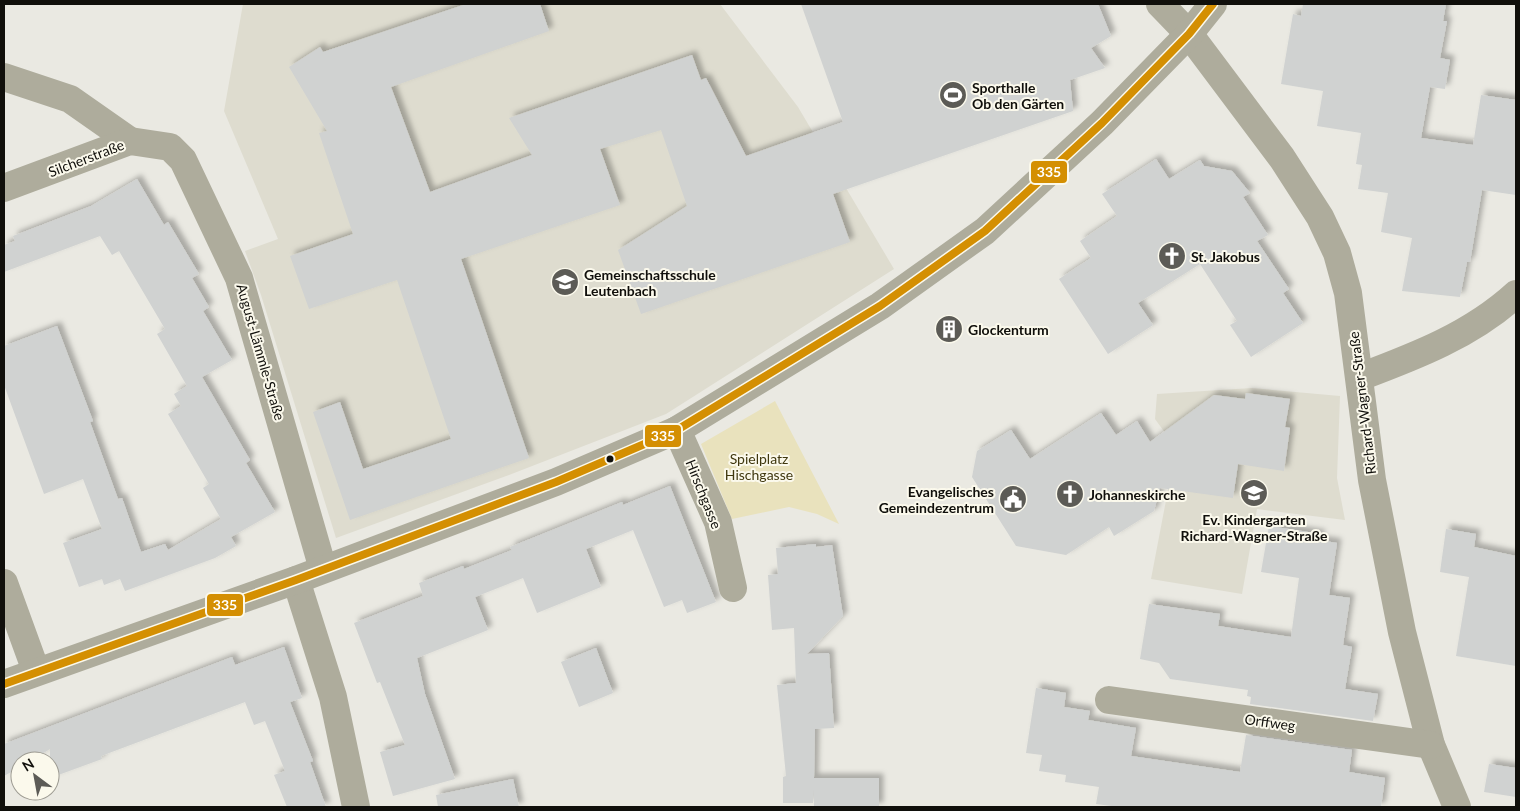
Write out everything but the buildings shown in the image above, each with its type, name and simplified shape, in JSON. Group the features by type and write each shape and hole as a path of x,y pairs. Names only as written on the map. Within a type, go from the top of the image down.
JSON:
{"street":[{"name":"Richard-Wagner-Straße","path":"1160,4 1189,34 1282,158 1320,217 1337,253 1348,293 1372,480 1402,632 1431,745 1457,807"},
{"path":"4,684 36,671 296,580 556,482 678,430 880,306 985,231 1102,123 1189,34 1212,4"},
{"path":"4,77 70,100 130,141"},
{"name":"Silcherstraße","path":"4,188 130,141 170,147"},
{"name":"August-Lämmle-Straße","path":"170,147 183,160 239,278 323,569"},
{"path":"1360,378 1433,349 1494,315 1516,294"},
{"name":"Hirschgasse","path":"678,430 718,522 733,588"},
{"path":"296,580 333,697 356,807"},
{"path":"4,583 36,671"},
{"name":"Orffweg","path":"1109,700 1431,745"}],"shaded area":[{"name":"Gemeinschaftsschule Leutenbach","path":"243,4 720,4 798,107 894,269 666,414 509,475 336,538 261,295 245,251 278,239 224,111"},
{"name":"Ev. Kindergarten Richard-Wagner-Straße","path":"1252,388 1340,396 1337,478 1345,520 1257,509 1242,594 1151,579 1176,448 1155,419 1157,394"}],"green space":[{"name":"Spielplatz Hischgasse","path":"775,401 839,524 817,514 789,507 732,519 701,444"}],"transit line":[{"name":"335","path":"4,684 296,580 556,482 677,430 880,306 985,231 1102,123 1189,34 1213,4"}],"place":[{"name":"Sporthalle Ob den Gärten","path":"953,95"},
{"name":"St. Jakobus","path":"1172,256"},
{"name":"Gemeinschaftsschule Leutenbach","path":"565,282"},
{"name":"Glockenturm","path":"949,329"},
{"name":"Ev. Kindergarten Richard-Wagner-Straße","path":"1254,493"},
{"name":"Johanneskirche","path":"1070,494"},
{"name":"Evangelisches Gemeindezentrum","path":"1013,499"}]}
